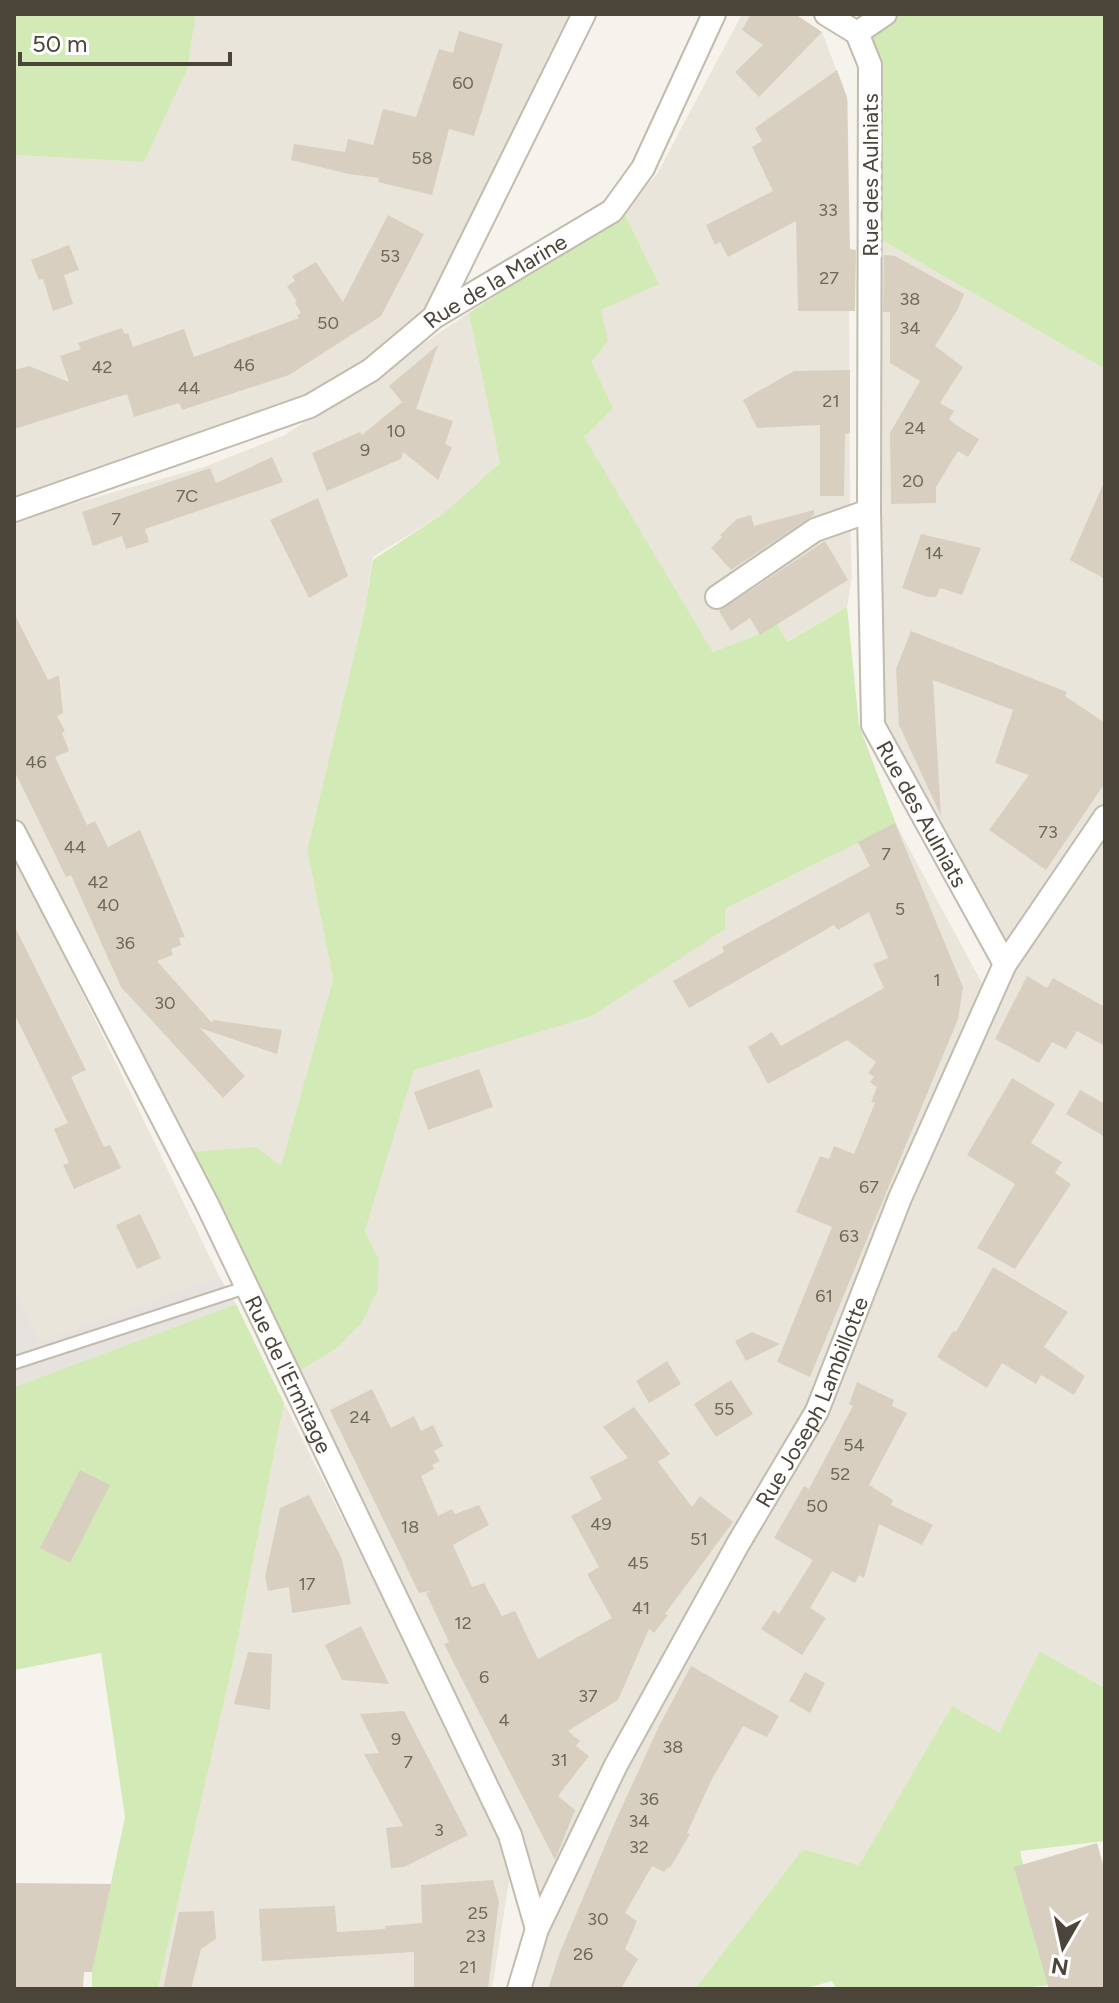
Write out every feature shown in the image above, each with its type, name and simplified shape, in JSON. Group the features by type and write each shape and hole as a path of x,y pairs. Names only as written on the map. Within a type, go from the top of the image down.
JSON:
{"street":[{"name":"Rue de la Marine","path":"434,317 584,14"},
{"name":"Rue de la Marine","path":"434,317 612,211 643,168 714,14"},
{"path":"826,14 857,33 885,14"},
{"name":"Rue des Aulniats","path":"857,33 870,65 869,511 873,725 1005,964"},
{"path":"14,510 310,406 371,370 434,317"},
{"path":"717,597 815,530 869,511"},
{"name":"Rue Joseph Lambillotte","path":"519,1989 537,1929 616,1765 738,1544 817,1411 900,1198 1005,964 1105,817"},
{"name":"Rue de l'Ermitage","path":"14,832 200,1191 510,1835 537,1929"}],"lane":[{"path":"14,1363 247,1287"}],"shaded area":[{"path":"196,14 585,14 434,317 310,406 14,510 14,155 144,162 187,70"},
{"path":"742,14 795,14 822,32 848,101 852,577 847,607 786,642 777,623 759,634 713,652 583,437 612,408 590,362 623,211 657,174"},
{"path":"871,234 1105,369 1105,1688 1041,1651 999,1734 952,1707 859,1865 803,1849 695,1989 516,1989 562,1875 531,1904 290,1377 337,1348 379,1259 365,1231 414,1069 592,1016 725,909 896,824 990,998 1005,964 873,725"},
{"path":"469,313 500,463 444,513 373,557 364,614 307,850 333,979 281,1167 181,1153 14,832 14,520 204,467 285,435"},
{"path":"14,852 219,1276 40,1341 14,1290"},
{"path":"219,1276 236,1304 14,1387 14,1290 40,1341"},
{"path":"284,1403 485,1800 510,1875 492,1989 158,1989 234,1658"}],"green space":[{"path":"14,14 196,14 187,70 144,162 14,155"},
{"path":"890,14 1105,14 1105,369 871,234 857,33"},
{"path":"623,211 659,284 601,310 608,341 591,362 613,408 584,437 713,652 759,634 777,623 787,642 847,607 859,725 896,824 725,909 725,929 592,1016 414,1070 365,1231 379,1259 377,1291 363,1321 337,1348 290,1377 181,1153 256,1147 281,1166 333,979 307,850 364,614 373,560 444,513 500,463 469,313"},
{"path":"236,1304 284,1403 234,1658 158,1989 92,1989 92,1971 125,1817 101,1653 14,1670 14,1387"},
{"path":"1040,1651 1105,1688 1105,1841 1020,1851 1052,1985 1011,1989 836,1989 832,1981 803,1989 695,1989 803,1849 859,1865 952,1706 999,1733"}],"building":[{"path":"751,14 795,14 822,32 759,97 735,72 763,45 742,30"},
{"path":"459,31 503,44 474,136 449,129 432,195 378,182 379,178 291,160 294,144 345,152 348,139 373,145 383,109 416,117 439,49 453,53"},
{"path":"837,70 847,97 850,249 856,250 855,311 798,311 796,221 728,257 720,242 715,245 706,225 773,191 752,147 762,141 755,128"},
{"path":"388,215 424,234 381,316 289,375 182,410 179,403 134,417 127,394 14,429 14,370 29,366 69,382 60,356 81,349 78,343 122,328 125,334 128,333 133,347 184,329 194,357 299,318 297,315 301,313 297,302 287,286 295,281 292,276 316,262 343,302"},
{"path":"69,245 79,270 64,275 73,304 53,311 43,279 39,280 31,260"},
{"path":"884,255 895,256 964,294 935,346 963,367 940,403 954,411 949,419 979,439 968,457 958,451 936,487 936,503 891,504 890,433 920,381 890,363 890,312 883,312"},
{"path":"438,345 416,409 453,421 445,444 452,447 438,480 403,452 401,459 327,491 312,453 360,432 362,435 402,402 389,386"},
{"path":"850,370 850,433 845,434 844,496 820,496 820,425 757,428 743,400 794,371"},
{"path":"272,457 283,482 145,529 149,542 126,549 122,536 93,546 82,512 210,468 216,483"},
{"path":"1105,480 1105,579 1070,560"},
{"path":"318,498 348,576 309,598 270,520"},
{"path":"814,510 814,515 731,570 711,548 737,519 751,515 754,526"},
{"path":"921,534 981,548 962,595 940,588 936,597 928,597 902,588"},
{"path":"825,541 848,580 760,635 750,618 731,631 719,611"},
{"path":"14,613 48,680 59,675 63,713 57,716 65,731 62,733 69,751 55,757 87,825 95,821 108,847 140,830 185,937 179,938 181,945 171,949 173,955 157,961 212,1023 213,1020 282,1030 277,1054 200,1028 245,1076 223,1098 121,987 71,875 66,877 14,770"},
{"path":"911,631 1067,692 1065,696 1105,723 1105,783 1046,870 989,830 1029,775 995,763 1013,710 933,680 941,816 899,725 896,669"},
{"path":"895,823 963,987 958,1019 810,1377 777,1362 832,1227 796,1212 820,1156 829,1159 834,1146 854,1154 875,1103 871,1102 877,1087 870,1082 874,1077 868,1073 876,1062 847,1040 768,1084 748,1047 772,1032 781,1046 884,988 873,964 888,958 869,912 838,930 834,925 689,1008 673,981 724,952 722,947 870,866 858,842"},
{"path":"14,925 86,1070 71,1077 104,1147 110,1145 121,1168 74,1189 63,1165 69,1163 54,1129 68,1123 14,1013"},
{"path":"1027,976 1047,988 1053,978 1105,1007 1105,1046 1077,1031 1066,1049 1052,1042 1039,1063 995,1039"},
{"path":"479,1069 493,1107 428,1130 414,1092"},
{"path":"1012,1078 1055,1104 1031,1143 1062,1162 1055,1173 1071,1184 1015,1269 977,1248 1015,1184 967,1155"},
{"path":"1080,1090 1105,1104 1105,1137 1066,1114"},
{"path":"140,1214 161,1258 137,1269 116,1225"},
{"path":"993,1267 1068,1312 1044,1347 1085,1376 1074,1395 1041,1375 1036,1384 1002,1363 987,1388 937,1357 953,1331 956,1332"},
{"path":"752,1332 780,1344 746,1361 735,1341"},
{"path":"667,1361 681,1384 649,1403 636,1381"},
{"path":"731,1380 753,1414 716,1437 694,1404"},
{"path":"857,1382 894,1400 892,1406 907,1413 869,1485 893,1500 891,1505 933,1525 922,1545 879,1524 864,1578 859,1575 855,1583 832,1571 810,1608 826,1618 802,1655 761,1629 774,1610 779,1614 813,1560 774,1538 804,1486 809,1489 853,1406 849,1404"},
{"path":"372,1389 391,1428 414,1416 421,1431 433,1425 443,1446 434,1451 440,1461 432,1465 434,1469 421,1476 438,1516 452,1509 455,1514 479,1505 489,1525 453,1545 472,1587 484,1583 502,1616 515,1611 538,1659 612,1618 587,1574 599,1567 571,1516 602,1499 590,1477 628,1458 603,1427 634,1407 670,1454 658,1462 692,1507 700,1496 733,1522 654,1633 649,1629 618,1700 568,1731 580,1741 576,1746 589,1756 558,1796 575,1810 555,1860 444,1644 449,1642 426,1593 431,1591 419,1593 330,1410"},
{"path":"80,1470 110,1485 70,1563 40,1548"},
{"path":"309,1495 342,1559 351,1604 292,1613 289,1587 268,1591 265,1577 280,1508"},
{"path":"361,1626 389,1684 342,1680 325,1645"},
{"path":"248,1652 272,1654 270,1710 234,1704"},
{"path":"691,1666 779,1716 767,1737 743,1726 712,1779 687,1833 690,1834 670,1868 664,1872 652,1866 625,1913 637,1921 625,1949 638,1959 621,1989 548,1989 560,1952 615,1822 659,1726"},
{"path":"805,1672 825,1683 810,1713 789,1701"},
{"path":"404,1711 468,1835 404,1867 391,1868 386,1828 403,1826 364,1754 379,1753 360,1714"},
{"path":"1097,1843 1105,1871 1105,1989 1049,1989 1014,1867"},
{"path":"493,1880 499,1902 488,1989 414,1989 414,1952 262,1961 259,1909 335,1906 337,1932 385,1929 385,1926 422,1923 421,1885"},
{"path":"14,1883 111,1884 92,1972 84,1972 83,1989 14,1989"},
{"path":"214,1911 216,1939 201,1949 191,1989 163,1989 179,1912"}]}
